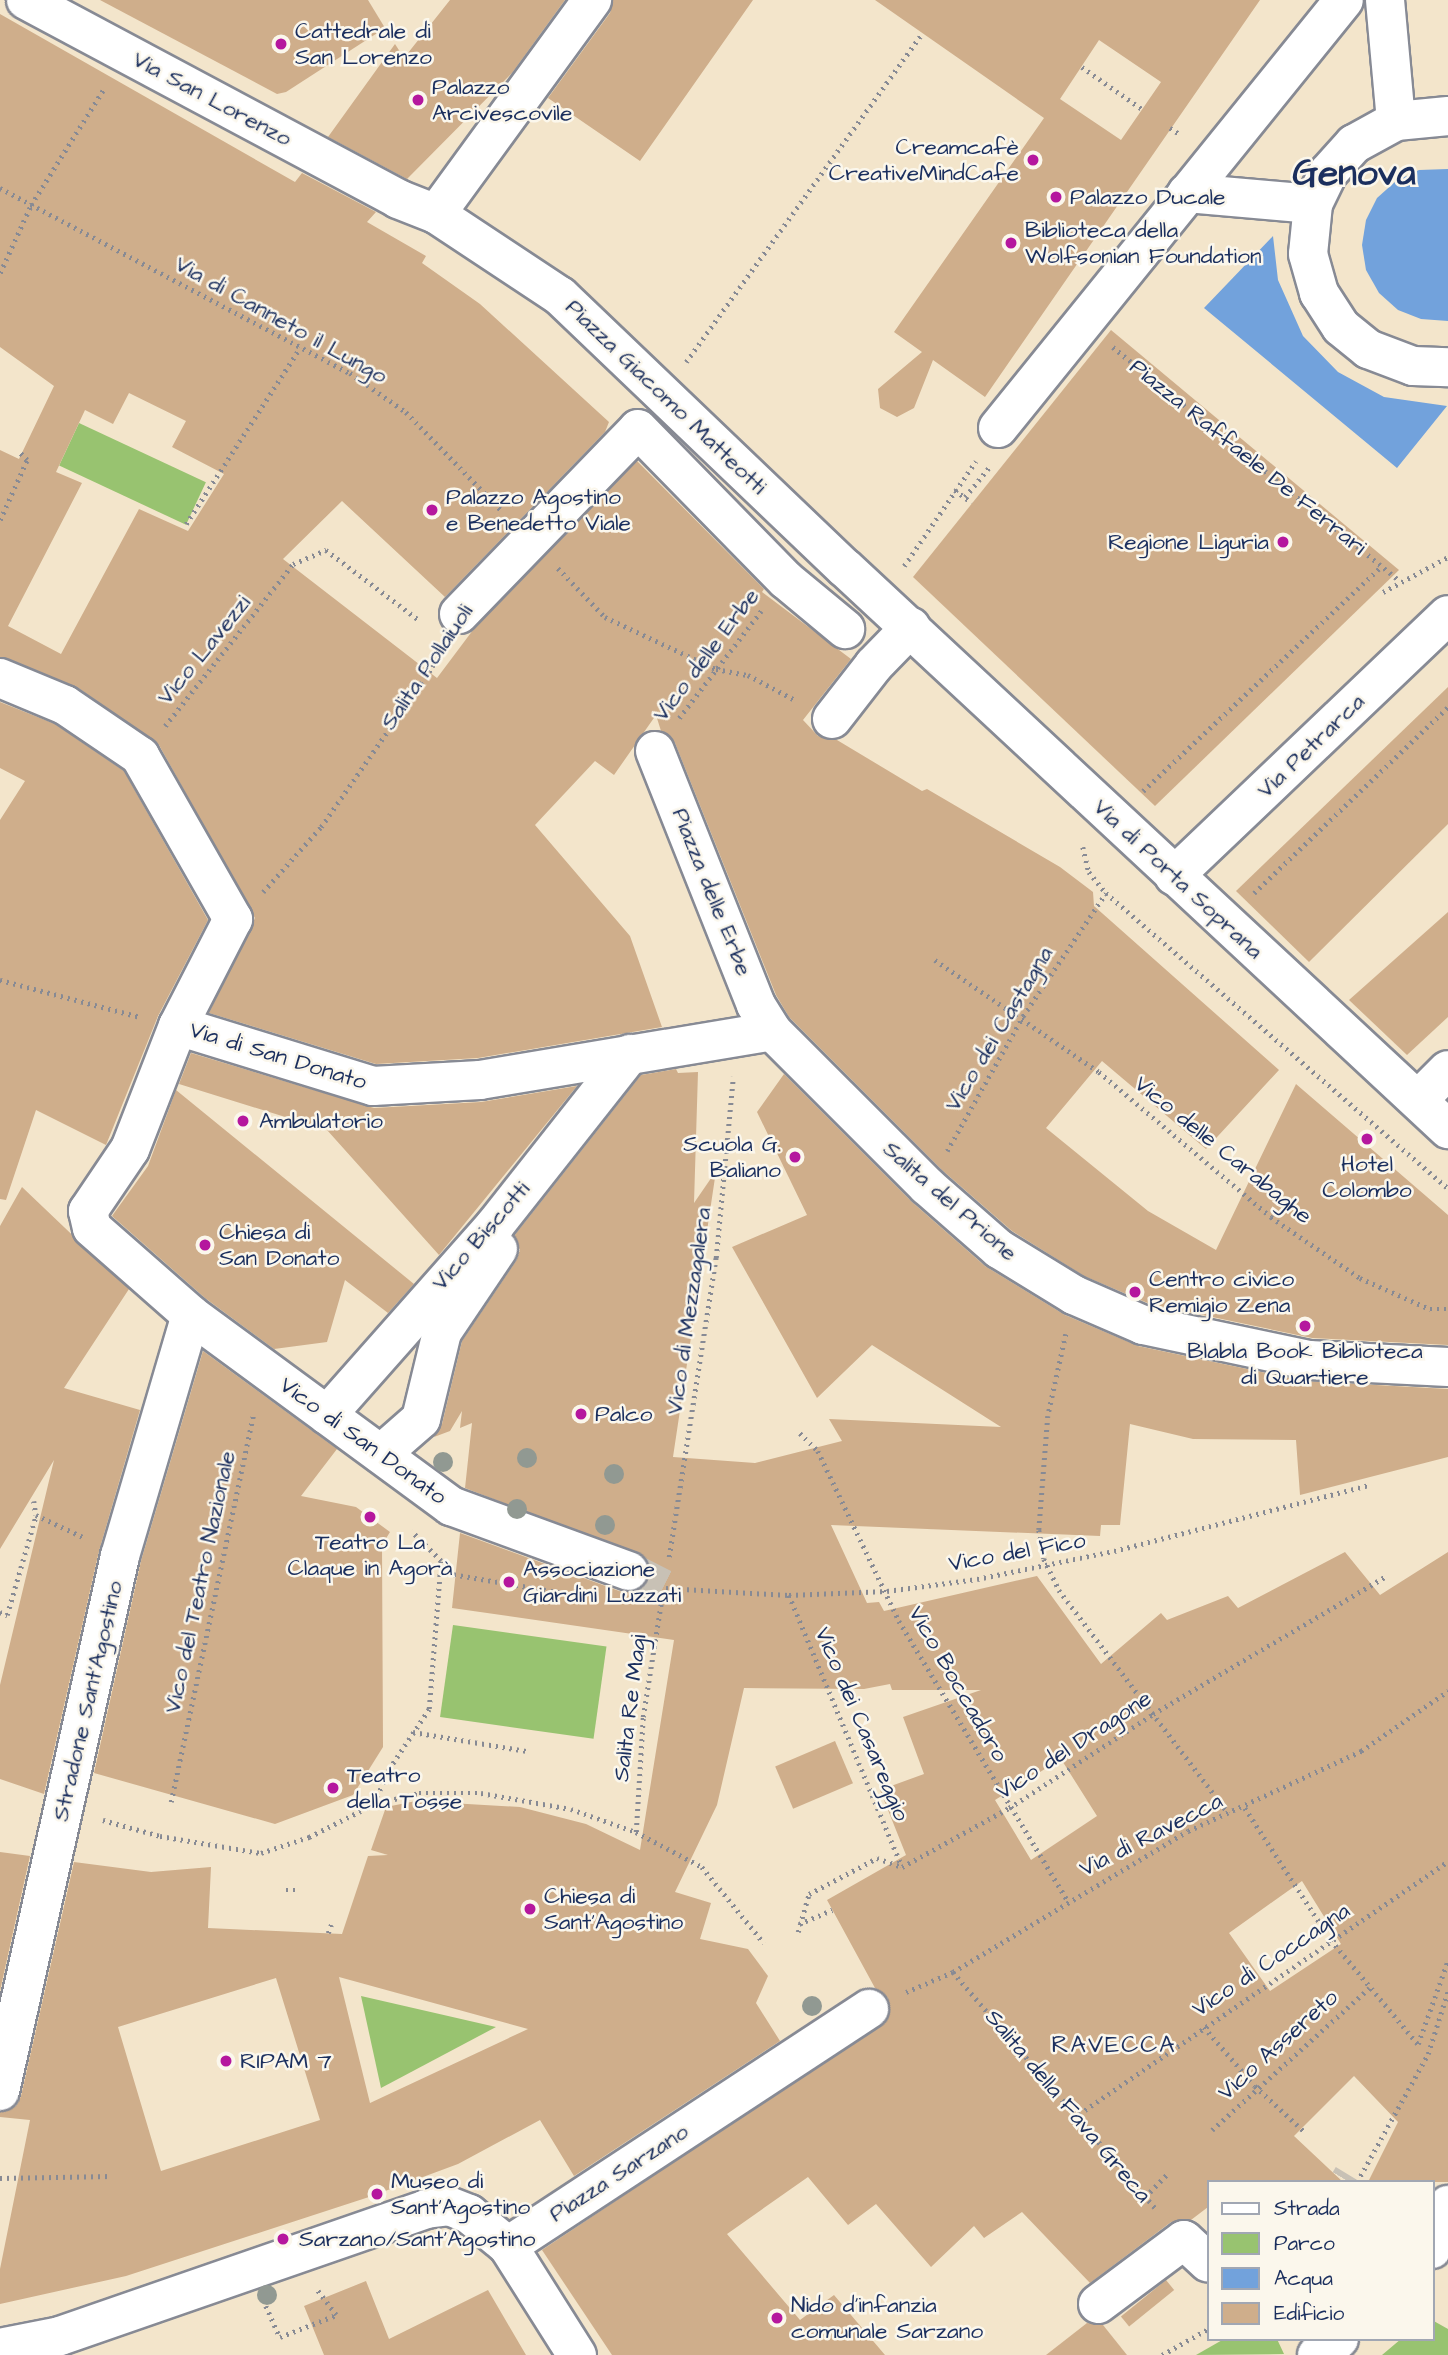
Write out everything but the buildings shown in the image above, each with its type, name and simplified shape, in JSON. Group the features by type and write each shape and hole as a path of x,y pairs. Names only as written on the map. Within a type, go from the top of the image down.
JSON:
{"street":[{"name":"Via San Lorenzo","path":"26,0 398,199"},
{"path":"436,214 529,90 592,0"},
{"path":"998,428 1098,325 1187,193 1344,0"},
{"path":"1385,0 1395,121"},
{"path":"1448,116 1395,121 1354,144 1328,173 1313,204 1308,254 1319,293 1341,327 1368,349 1413,366 1448,367"},
{"path":"1187,193 1313,204"},
{"name":"Piazza Giacomo Matteotti","path":"398,199 436,214 561,296 882,599"},
{"name":"Piazza Giacomo Matteotti","path":"638,429 786,580 845,629"},
{"name":"Salita Pollaiuoli","path":"452,626 638,429"},
{"name":"Via di Porta Soprana","path":"882,599 1174,876 1448,1129"},
{"name":"Via Petrarca","path":"1174,876 1448,615"},
{"path":"832,719 911,627"},
{"path":"0,678 65,705 141,756 227,908 178,1026"},
{"name":"Piazza delle Erbe","path":"655,751 757,1004 754,1034"},
{"name":"Via di San Donato","path":"191,1315 88,1221 93,1202 130,1149 178,1026 373,1086 480,1080 754,1034"},
{"name":"Salita del Prione","path":"754,1034 999,1249 1074,1295 1143,1325 1309,1360 1448,1367"},
{"name":"Vico Biscotti","path":"327,1415 495,1225 630,1054"},
{"path":"1418,1100 1448,1070"},
{"path":"381,1454 421,1419 442,1332 501,1246"},
{"name":"Vico di San Donato","path":"191,1315 451,1506 647,1573"},
{"name":"Stradone Sant'Agostino","path":"0,2091 54,1819 120,1556 191,1315"},
{"name":"Piazza Sarzano","path":"508,2246 869,2009"},
{"path":"1434,2244 1448,2205"},
{"path":"0,2348 60,2336 426,2208 449,2206 469,2214 508,2246 577,2355"},
{"path":"1098,2304 1196,2251"},
{"path":"1317,2355 1336,2341"}],"path":[{"path":"663,393 922,33"},
{"path":"0,273 31,205 125,53"},
{"path":"1082,67 1142,109"},
{"name":"Via di Canneto il Lungo","path":"0,188 351,373 406,412 605,617 716,669 748,675 832,719"},
{"name":"Piazza Raffaele De Ferrari","path":"1098,325 1395,577"},
{"path":"186,524 300,348"},
{"path":"882,599 998,428"},
{"path":"0,520 27,460 18,451"},
{"path":"956,490 972,503"},
{"name":"Vico Lavezzi","path":"141,756 293,564 326,550 452,626"},
{"path":"1384,592 1448,557"},
{"path":"1136,798 1382,566"},
{"name":"Vico delle Erbe","path":"655,751 786,580"},
{"name":"Salita Pollaiuoli","path":"227,908 321,827 432,667 452,626"},
{"path":"1246,901 1448,707"},
{"name":"Via di Porta Soprana","path":"1081,836 1089,872 1106,893 1448,1188"},
{"name":"Vico dei Castagna","path":"927,1186 1023,1016 1106,893"},
{"name":"Vico delle Carabaghe","path":"935,960 1023,1016 1099,1072 1271,1217 1360,1278 1430,1309 1448,1309"},
{"path":"0,981 178,1026"},
{"name":"Vico di Mezzagalera","path":"668,1561 754,1034"},
{"path":"1074,1295 1048,1416 1039,1530 1047,1566 1059,1590 1228,1813"},
{"name":"Vico del Teatro Nazionale","path":"171,1802 263,1368"},
{"name":"Vico Boccadoro","path":"800,1433 818,1451 899,1621 1009,1808 1067,1899"},
{"name":"Vico del Fico","path":"663,1588 789,1595 887,1591 1047,1566 1370,1485"},
{"path":"0,1612 7,1615 36,1515 34,1501"},
{"path":"36,1515 120,1556"},
{"path":"374,1804 388,1769 429,1709 441,1561"},
{"path":"440,1572 566,1594"},
{"path":"647,1573 663,1588"},
{"name":"Vico del Dragone","path":"902,1867 1009,1808 1153,1714 1386,1576"},
{"name":"Salita Re Magi","path":"636,1832 643,1717 663,1588"},
{"name":"Vico dei Casareggio","path":"789,1595 902,1867"},
{"name":"Via di Ravecca","path":"869,2009 953,1972 1067,1899 1228,1813 1245,1808 1361,1751 1448,1691"},
{"path":"413,1732 527,1751"},
{"path":"54,1819 261,1853 309,1837 374,1804 419,1793 481,1793 570,1809 636,1832 702,1867 764,1943"},
{"path":"1245,1808 1331,1940 1418,2043 1448,1960"},
{"path":"798,1932 809,1894 836,1877 877,1858 902,1867"},
{"name":"Vico di Coccagna","path":"1079,2114 1448,1861"},
{"path":"286,1890 297,1890"},
{"path":"799,1925 832,1910"},
{"path":"328,1933 331,1925"},
{"name":"Salita della Fava Greca","path":"953,1972 1079,2114 1145,2197 1196,2251"},
{"name":"Vico Assereto","path":"1212,2130 1255,2086 1369,1988"},
{"path":"1358,2180 1428,2054 1448,1991"},
{"path":"1203,2027 1255,2086 1306,2133"},
{"path":"1145,2197 1168,2173"},
{"path":"0,2178 112,2176"},
{"path":"260,2294 280,2337 336,2315 307,2276"},
{"path":"1162,2355 1206,2330"}],"green space":[{"path":"79,423 206,482 186,525 59,466"},
{"path":"453,1625 606,1647 594,1739 440,1717"},
{"path":"361,1996 496,2027 381,2088"},
{"path":"1434,2321 1448,2329 1448,2355 1382,2355 1399,2341 1434,2341"},
{"path":"1220,2341 1278,2341 1284,2354 1196,2355"}],"water":[{"path":"1448,169 1448,321 1421,319 1398,310 1379,293 1366,270 1362,245 1366,220 1377,198 1396,181 1419,170"},
{"path":"1273,236 1278,280 1303,336 1338,372 1384,397 1447,406 1397,468 1204,308"}],"tunnel":[{"path":"629,1571 663,1588"}],"place":[{"name":"Cattedrale di San Lorenzo","path":"281,44"},
{"name":"Palazzo Arcivescovile","path":"418,100"},
{"name":"Creamcafè CreativeMindCafe","path":"1033,160"},
{"name":"Palazzo Ducale","path":"1056,197"},
{"name":"Biblioteca della Wolfsonian Foundation","path":"1011,243"},
{"name":"Palazzo Agostino e Benedetto Viale","path":"432,510"},
{"name":"Regione Liguria","path":"1283,542"},
{"name":"Ambulatorio","path":"243,1121"},
{"name":"Hotel Colombo","path":"1367,1139"},
{"name":"Scuola G. Baliano","path":"795,1157"},
{"name":"Chiesa di San Donato","path":"205,1245"},
{"name":"Centro civico Remigio Zena","path":"1135,1292"},
{"name":"Blabla Book Biblioteca di Quartiere","path":"1305,1326"},
{"name":"Palco","path":"581,1414"},
{"name":"Teatro La Claque in Agorà","path":"370,1517"},
{"name":"Associazione Giardini Luzzati","path":"509,1582"},
{"name":"Teatro della Tosse","path":"333,1788"},
{"name":"Chiesa di Sant'Agostino","path":"530,1909"},
{"name":"RIPAM 7","path":"226,2061"},
{"name":"Museo di Sant'Agostino","path":"377,2194"},
{"name":"Sarzano/Sant'Agostino","path":"283,2239"},
{"name":"Nido d'infanzia comunale Sarzano","path":"777,2318"}],"district":[{"name":"Genova","path":"1354,175"},
{"name":"RAVECCA","path":"1114,2046"}]}
